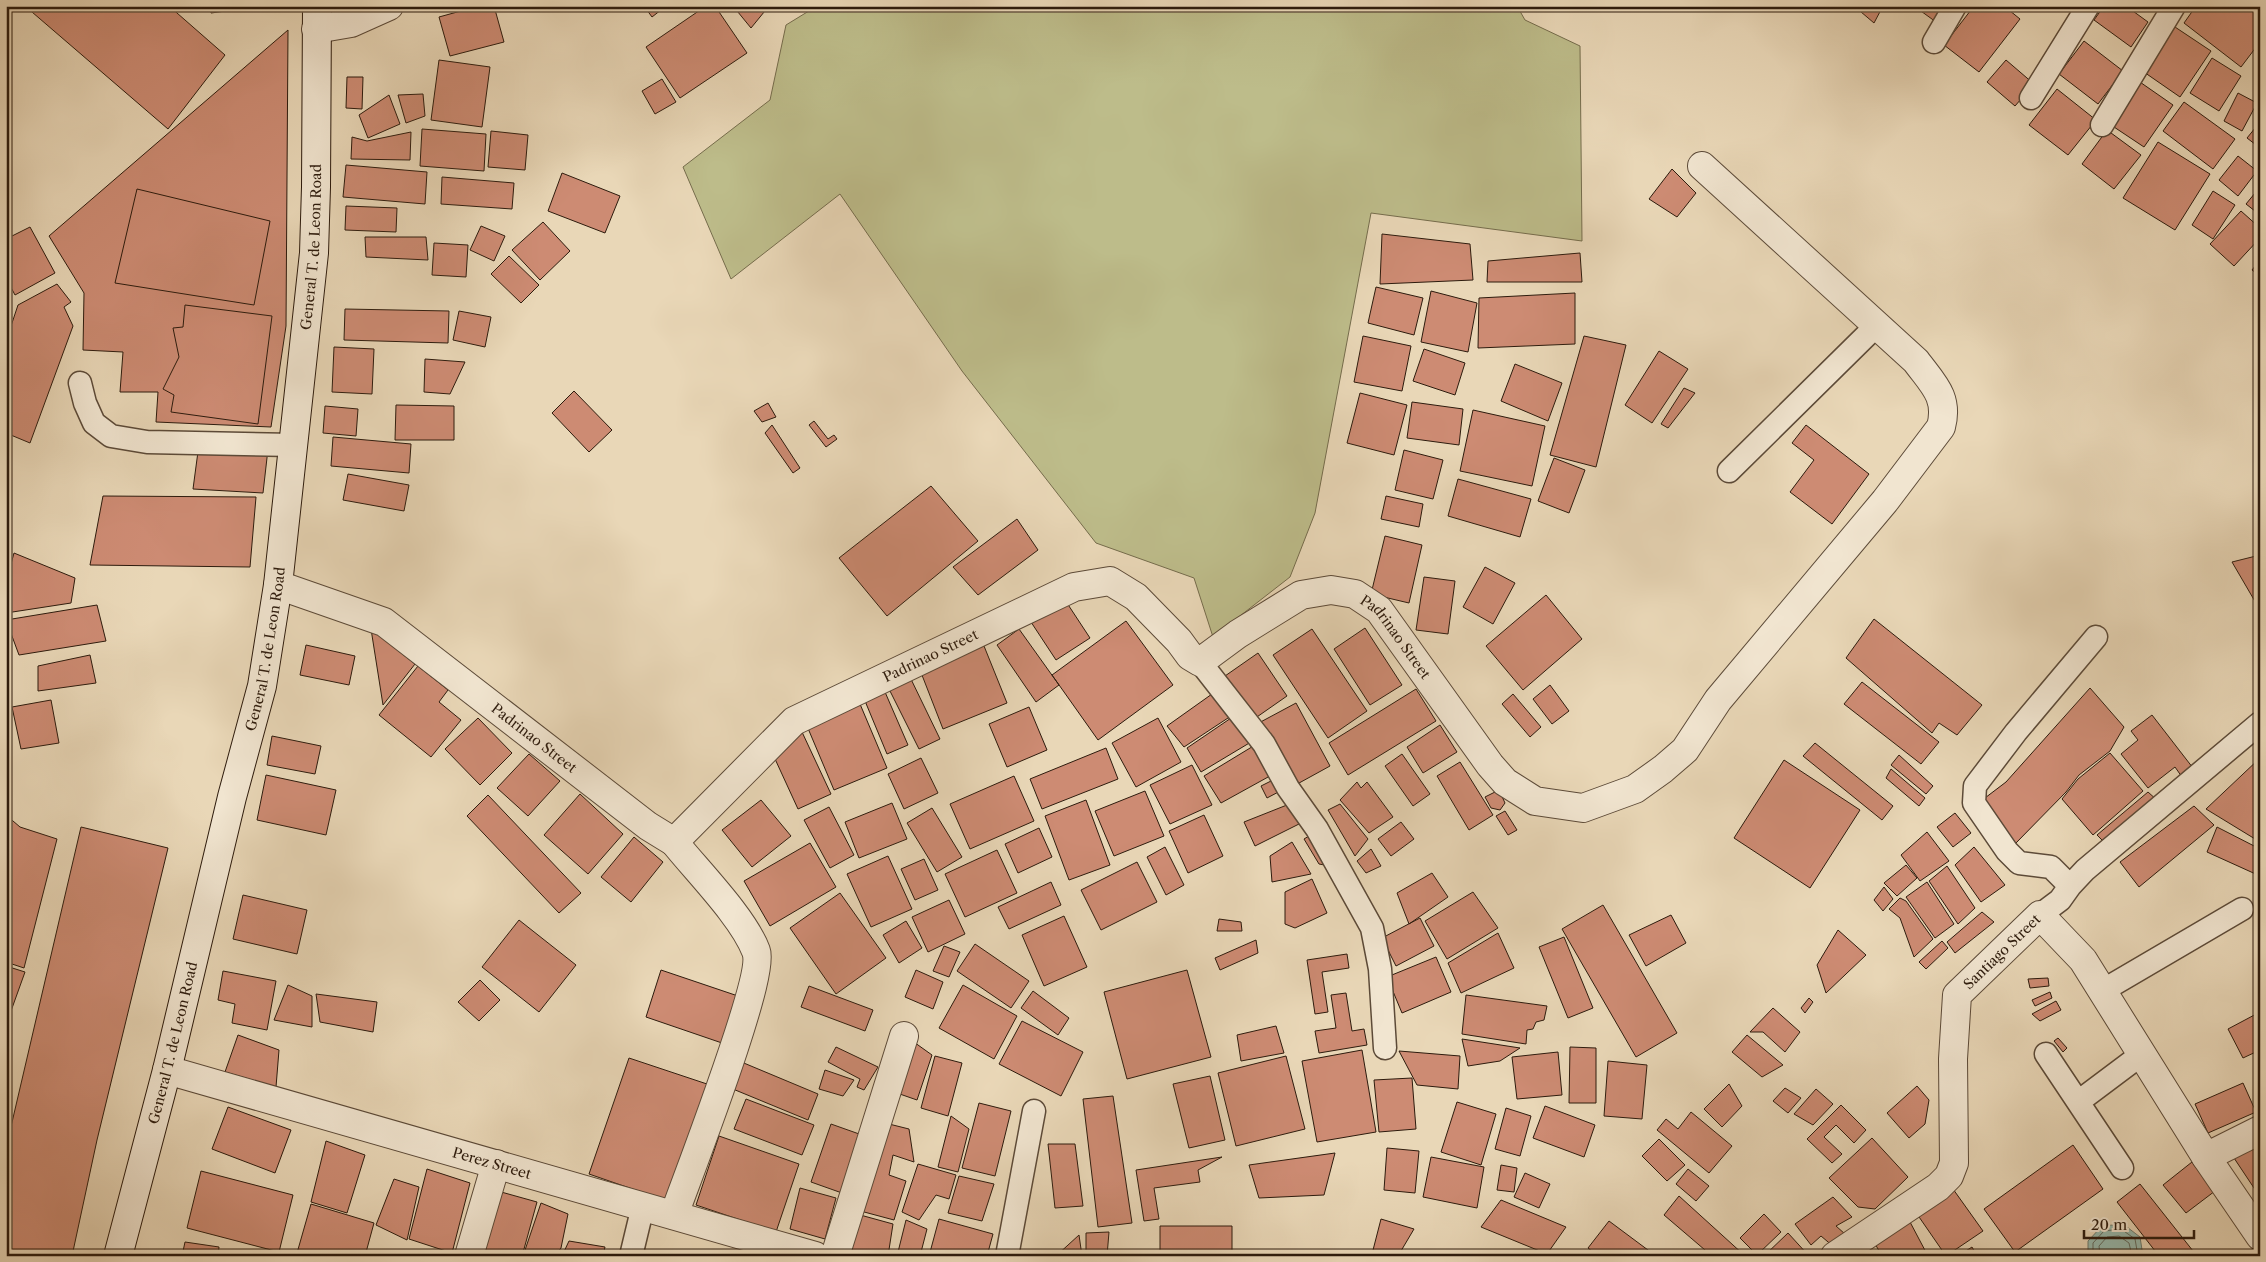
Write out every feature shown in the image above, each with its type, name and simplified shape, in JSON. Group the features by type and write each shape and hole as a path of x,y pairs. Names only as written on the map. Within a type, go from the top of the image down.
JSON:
{"street":[{"path":"316,18 351,23 390,6"},
{"name":"General T. de Leon Road","path":"118,1256 167,1070 232,797 262,686 278,585 314,253 316,18"},
{"name":"Padrinao Street","path":"278,585 384,622 648,826 674,842 794,721 1074,587 1110,581 1136,597 1179,641 1190,656 1200,662 1238,634 1301,595 1331,590 1354,594 1379,610 1490,765 1505,782 1535,801 1583,808 1635,789 1685,750 1718,700 1885,501 1941,427 1945,412 1938,390 1916,361 1702,166"},
{"path":"674,842 740,923 757,953 755,977 745,1016 674,1215"},
{"name":"Santiago Street","path":"1835,1256 1938,1187 1948,1176 1954,1163 1953,1059 1957,995 2040,915 2083,960 2206,1158 2260,1236"},
{"path":"835,1256 904,1036"},
{"name":"Perez Street","path":"167,1070 815,1256"},
{"path":"2206,1158 2260,1130"},
{"path":"469,1256 496,1164"}],"lane":[{"path":"1934,42 1955,6"},
{"path":"2031,98 2088,6"},
{"path":"2102,124 2174,6"},
{"path":"1729,470 1877,325"},
{"path":"80,383 85,402 94,423 111,436 147,442 294,445"},
{"path":"2070,886 2051,867 2019,863 2006,851 1974,803 1975,786 2016,732 2096,637"},
{"path":"1200,662 1264,744 1288,788 1317,829 1372,928 1380,969 1385,1048"},
{"path":"2040,915 2060,900 2085,870 2260,723"},
{"path":"2102,990 2242,909"},
{"path":"2046,1054 2122,1168"},
{"path":"2078,1102 2142,1054"},
{"path":"1007,1256 1034,1111"},
{"path":"630,1256 643,1206"}],"shaded area":[{"path":"817,6 1517,6 1525,20 1580,46 1582,241 1371,213 1315,513 1290,577 1213,637 1194,578 1096,543 962,371 840,194 731,279 683,167 770,100 786,25"}],"water":[{"path":"2123,1224 2140,1237 2143,1256 2088,1256 2088,1241 2102,1226"}],"building":[{"path":"25,6 169,6 225,55 168,129"},
{"path":"210,6 262,6 211,13"},
{"path":"479,6 494,6 504,42 450,56 439,17"},
{"path":"644,6 666,6 652,17"},
{"path":"706,6 715,6 747,53 680,98 646,47"},
{"path":"733,6 769,6 751,28"},
{"path":"1854,6 1883,6 1874,23"},
{"path":"1914,6 1947,6 1936,22"},
{"path":"1974,6 2004,6 2020,19 1979,72 1944,45"},
{"path":"2104,6 2126,6 2148,22 2131,47 2094,20"},
{"path":"2196,6 2260,6 2260,42 2241,67 2184,23"},
{"path":"2172,25 2211,51 2180,97 2141,70"},
{"path":"288,30 286,326 271,427 156,422 158,392 120,392 123,352 83,350 84,293 49,236"},
{"path":"2084,41 2123,71 2098,104 2059,74"},
{"path":"2212,58 2241,76 2219,111 2190,93"},
{"path":"439,60 490,67 482,127 431,120"},
{"path":"2006,60 2034,84 2015,106 1987,82"},
{"path":"347,77 363,77 362,109 346,108"},
{"path":"662,79 676,102 655,114 642,91"},
{"path":"2137,80 2173,105 2144,147 2108,123"},
{"path":"2057,89 2096,120 2068,155 2029,125"},
{"path":"2238,93 2257,103 2242,131 2224,121"},
{"path":"423,94 425,116 406,123 398,95"},
{"path":"389,95 400,124 368,138 359,115"},
{"path":"2184,102 2235,139 2213,169 2163,131"},
{"path":"2260,122 2260,148 2247,138"},
{"path":"422,129 486,134 484,171 420,166"},
{"path":"2107,130 2141,155 2114,189 2082,164"},
{"path":"491,131 528,135 525,170 488,167"},
{"path":"411,132 410,160 351,159 352,137 367,141"},
{"path":"2158,142 2210,174 2175,230 2123,198"},
{"path":"2238,156 2257,171 2238,196 2219,180"},
{"path":"346,165 427,172 425,204 343,197"},
{"path":"1672,169 1696,193 1677,217 1649,199"},
{"path":"562,173 620,196 605,233 548,211"},
{"path":"442,177 514,183 512,209 441,204"},
{"path":"2260,187 2260,215 2246,204"},
{"path":"137,189 270,221 254,305 115,283"},
{"path":"2213,191 2235,205 2213,239 2192,225"},
{"path":"346,206 397,208 396,232 345,230"},
{"path":"2241,211 2260,228 2260,238 2234,266 2210,244"},
{"path":"543,222 570,251 540,280 512,250"},
{"path":"481,226 505,236 494,261 470,250"},
{"path":"30,227 55,273 15,295 6,278 6,239"},
{"path":"1382,234 1470,244 1473,280 1380,284"},
{"path":"365,237 426,237 428,260 366,257"},
{"path":"434,243 468,245 466,277 432,275"},
{"path":"1580,253 1582,282 1487,282 1488,261"},
{"path":"509,256 539,285 521,303 491,274"},
{"path":"2260,260 2260,276 2252,270"},
{"path":"57,284 71,302 64,307 73,326 30,443 6,433 6,341 18,305"},
{"path":"1376,287 1423,298 1414,335 1368,323"},
{"path":"1431,291 1477,303 1468,352 1421,342"},
{"path":"1575,293 1575,344 1478,348 1479,298"},
{"path":"185,305 272,316 258,424 171,412 174,395 163,389 179,357 173,328 183,327"},
{"path":"345,309 449,311 448,343 344,340"},
{"path":"459,311 491,317 485,347 453,340"},
{"path":"1363,336 1411,346 1402,391 1354,382"},
{"path":"1584,336 1626,345 1596,467 1550,455"},
{"path":"334,347 374,349 372,394 332,392"},
{"path":"1424,349 1465,363 1455,395 1413,381"},
{"path":"1659,351 1688,369 1652,423 1625,405"},
{"path":"425,359 465,362 450,394 424,392"},
{"path":"1515,364 1562,383 1548,421 1501,401"},
{"path":"1684,388 1695,393 1668,428 1661,424"},
{"path":"574,391 612,430 589,452 552,413"},
{"path":"1360,393 1407,405 1394,455 1347,443"},
{"path":"1412,402 1463,409 1459,445 1407,438"},
{"path":"768,403 776,417 762,422 754,411"},
{"path":"396,405 454,406 454,440 395,440"},
{"path":"325,406 358,409 356,436 323,433"},
{"path":"1473,410 1545,426 1532,486 1460,471"},
{"path":"814,421 828,439 834,435 837,439 826,447 809,425"},
{"path":"772,425 800,468 793,473 765,433"},
{"path":"1806,425 1869,474 1832,524 1790,492 1814,460 1792,443"},
{"path":"333,437 411,444 409,473 331,466"},
{"path":"199,444 268,449 263,493 193,489"},
{"path":"1404,450 1443,460 1433,499 1395,490"},
{"path":"1554,458 1585,470 1569,513 1538,501"},
{"path":"348,474 409,485 404,511 343,500"},
{"path":"1458,479 1531,499 1520,537 1448,516"},
{"path":"931,486 978,541 887,616 839,558"},
{"path":"103,496 256,497 250,567 90,565"},
{"path":"1386,496 1423,504 1419,527 1381,519"},
{"path":"1017,519 1038,550 978,595 953,567"},
{"path":"1385,536 1422,545 1409,603 1371,594"},
{"path":"14,553 75,578 71,603 6,613 6,582"},
{"path":"2260,555 2260,610 2232,562"},
{"path":"1485,567 1515,583 1493,624 1463,607"},
{"path":"1424,577 1455,581 1448,634 1416,630"},
{"path":"1546,595 1582,639 1523,690 1486,646"},
{"path":"1063,597 1090,638 1056,660 1029,619"},
{"path":"97,605 106,641 19,655 6,620"},
{"path":"1874,619 1982,705 1957,735 1939,723 1932,733 1846,658"},
{"path":"1126,621 1173,685 1098,740 1052,675"},
{"path":"1365,628 1402,685 1370,705 1334,649"},
{"path":"371,629 415,664 383,705"},
{"path":"1019,629 1059,685 1036,702 997,645"},
{"path":"1312,629 1367,711 1328,738 1273,655"},
{"path":"306,645 355,656 349,685 300,675"},
{"path":"984,646 1007,703 943,729 920,670"},
{"path":"1258,653 1287,696 1254,719 1225,676"},
{"path":"90,655 96,683 38,691 38,666"},
{"path":"418,666 448,690 439,702 461,720 431,757 379,715"},
{"path":"908,673 940,739 919,749 886,683"},
{"path":"1862,682 1939,742 1921,764 1844,704"},
{"path":"1550,685 1569,711 1552,724 1533,699"},
{"path":"2090,688 2124,727 2110,751 2079,775 2066,792 2015,844 1981,801 2006,782"},
{"path":"1416,689 1436,721 1348,775 1329,743"},
{"path":"885,692 908,745 887,754 865,701"},
{"path":"1212,694 1231,716 1184,747 1167,726"},
{"path":"1513,694 1541,727 1530,737 1502,704"},
{"path":"51,700 59,743 21,749 12,707"},
{"path":"1296,703 1330,766 1290,788 1255,725"},
{"path":"860,704 887,768 834,790 807,726"},
{"path":"1029,707 1047,750 1007,767 989,724"},
{"path":"2152,715 2193,768 2182,777 2175,767 2148,788 2121,754 2138,740 2131,731"},
{"path":"1234,716 1256,739 1201,772 1187,748"},
{"path":"478,718 512,753 480,785 445,749"},
{"path":"1158,718 1181,762 1136,787 1112,743"},
{"path":"1440,725 1457,752 1423,773 1407,747"},
{"path":"802,732 831,794 798,809 770,748"},
{"path":"272,736 321,746 315,774 267,765"},
{"path":"1260,742 1279,771 1221,803 1204,776"},
{"path":"1815,743 1893,806 1882,820 1803,756"},
{"path":"1106,748 1118,779 1042,809 1030,779"},
{"path":"2110,753 2143,791 2093,835 2062,799 2078,779"},
{"path":"529,754 560,781 528,816 497,788"},
{"path":"1402,754 1430,794 1413,806 1385,766"},
{"path":"1899,755 1933,786 1926,794 1891,765"},
{"path":"921,758 938,793 904,809 888,774"},
{"path":"2260,758 2260,842 2206,809"},
{"path":"1784,760 1860,810 1810,888 1734,838"},
{"path":"1460,762 1493,815 1469,830 1437,776"},
{"path":"1192,765 1212,805 1170,824 1150,785"},
{"path":"1891,769 1925,798 1919,806 1886,778"},
{"path":"266,775 336,790 326,835 257,820"},
{"path":"1014,776 1034,821 970,849 950,804"},
{"path":"1279,777 1286,788 1267,798 1261,786"},
{"path":"1357,782 1361,788 1367,782 1393,817 1369,833 1340,800"},
{"path":"1499,790 1505,803 1500,810 1491,808 1485,797"},
{"path":"1145,791 1164,836 1114,856 1095,811"},
{"path":"2148,792 2158,801 2105,843 2097,835"},
{"path":"580,794 623,834 588,874 544,835"},
{"path":"488,795 581,893 559,913 467,816"},
{"path":"761,800 791,836 752,867 722,830"},
{"path":"1086,800 1110,865 1069,880 1045,816"},
{"path":"892,803 907,839 859,858 845,822"},
{"path":"1292,803 1301,823 1255,846 1244,822"},
{"path":"1340,804 1368,839 1355,856 1328,810"},
{"path":"2194,806 2214,825 2139,887 2120,862"},
{"path":"829,807 854,855 830,868 804,820"},
{"path":"932,808 962,857 937,872 907,823"},
{"path":"1505,811 1517,830 1508,835 1496,816"},
{"path":"1955,813 1971,833 1953,847 1937,827"},
{"path":"6,815 20,827 57,839 24,968 6,962"},
{"path":"1204,815 1223,856 1188,873 1169,831"},
{"path":"1401,822 1414,839 1391,856 1378,839"},
{"path":"81,827 168,848 97,1140 72,1256 6,1256 6,1148"},
{"path":"2217,827 2260,849 2260,876 2207,852"},
{"path":"1039,828 1052,857 1018,873 1005,844"},
{"path":"1927,832 1949,861 1920,881 1901,855"},
{"path":"1314,833 1330,866 1319,864 1304,839"},
{"path":"634,837 663,862 631,902 601,877"},
{"path":"1292,842 1311,874 1272,882 1270,856"},
{"path":"810,843 836,887 770,926 744,881"},
{"path":"1165,847 1184,885 1166,895 1147,857"},
{"path":"1974,847 2005,885 1981,902 1955,865"},
{"path":"1371,849 1381,866 1366,873 1357,861"},
{"path":"997,850 1017,893 965,917 945,874"},
{"path":"888,856 912,909 871,927 847,874"},
{"path":"924,859 938,890 915,900 901,869"},
{"path":"1137,862 1157,902 1101,930 1081,890"},
{"path":"1906,865 1917,878 1897,896 1884,883"},
{"path":"1947,866 1975,908 1958,924 1929,881"},
{"path":"1432,873 1448,897 1409,924 1397,893"},
{"path":"1312,879 1327,913 1295,928 1285,924 1285,892"},
{"path":"1051,882 1061,905 1009,929 998,907"},
{"path":"1927,882 1954,924 1935,938 1906,897"},
{"path":"1884,887 1893,899 1883,911 1874,900"},
{"path":"1473,892 1498,928 1447,959 1425,921"},
{"path":"840,893 886,958 836,994 790,928"},
{"path":"243,895 307,910 297,954 233,939"},
{"path":"1900,898 1906,901 1933,939 1914,957 1900,918 1889,909"},
{"path":"949,900 965,934 928,952 912,917"},
{"path":"1603,905 1677,1033 1636,1057 1562,929"},
{"path":"1982,912 1994,922 1955,953 1947,942"},
{"path":"1671,915 1686,943 1646,966 1629,935"},
{"path":"1064,916 1087,967 1044,986 1022,935"},
{"path":"1420,918 1434,946 1396,966 1382,938"},
{"path":"1219,919 1241,922 1242,931 1217,931"},
{"path":"519,920 576,965 539,1012 482,967"},
{"path":"906,921 922,948 899,963 883,935"},
{"path":"1838,930 1866,955 1826,993 1817,965"},
{"path":"1498,933 1514,968 1461,993 1448,963"},
{"path":"1564,937 1593,1008 1568,1018 1539,947"},
{"path":"1256,940 1258,953 1220,970 1215,958"},
{"path":"1942,941 1948,948 1926,969 1919,962"},
{"path":"975,944 1029,981 1011,1008 957,971"},
{"path":"944,946 960,952 949,977 933,971"},
{"path":"1347,954 1349,968 1322,972 1328,1012 1315,1014 1307,960"},
{"path":"1436,957 1451,992 1402,1013 1387,977"},
{"path":"6,966 25,972 11,1011 6,1009"},
{"path":"661,970 738,996 722,1043 646,1017"},
{"path":"916,970 943,982 933,1009 905,997"},
{"path":"1187,970 1211,1057 1127,1079 1104,992"},
{"path":"223,971 276,981 267,1030 232,1023 235,1004 218,1000"},
{"path":"2048,978 2049,986 2030,988 2028,979"},
{"path":"480,980 500,1000 479,1021 458,1002"},
{"path":"288,985 312,996 312,1027 274,1020"},
{"path":"963,985 1017,1016 994,1059 939,1028"},
{"path":"809,986 873,1010 865,1031 801,1007"},
{"path":"1033,991 1069,1018 1058,1035 1021,1008"},
{"path":"2050,992 2052,998 2035,1006 2032,1000"},
{"path":"1346,993 1352,1031 1364,1029 1367,1045 1319,1053 1315,1031 1336,1028 1331,995"},
{"path":"316,994 377,1002 373,1032 320,1022"},
{"path":"1466,995 1547,1006 1544,1020 1536,1022 1533,1029 1527,1030 1526,1044 1462,1034"},
{"path":"1809,998 1813,1002 1805,1013 1801,1008"},
{"path":"2056,1001 2061,1010 2040,1021 2032,1014"},
{"path":"1773,1008 1800,1032 1785,1052 1763,1032 1750,1032"},
{"path":"2260,1012 2260,1050 2243,1058 2228,1029"},
{"path":"1022,1021 1083,1052 1061,1096 999,1064"},
{"path":"1276,1026 1284,1053 1241,1061 1237,1035"},
{"path":"238,1035 279,1050 276,1087 225,1072"},
{"path":"1747,1035 1783,1065 1762,1077 1732,1052"},
{"path":"2058,1038 2067,1048 2063,1052 2054,1041"},
{"path":"1462,1039 1520,1048 1500,1061 1468,1066"},
{"path":"911,1040 932,1055 917,1100 894,1092"},
{"path":"836,1047 878,1067 864,1090 857,1087 860,1079 828,1062"},
{"path":"1570,1047 1596,1048 1596,1103 1569,1103"},
{"path":"1362,1050 1376,1132 1317,1142 1302,1061"},
{"path":"1399,1051 1460,1056 1458,1089 1417,1085"},
{"path":"1558,1052 1562,1095 1517,1099 1512,1057"},
{"path":"935,1056 962,1063 948,1116 921,1108"},
{"path":"1286,1056 1305,1129 1236,1146 1218,1073"},
{"path":"629,1058 710,1085 670,1202 589,1174"},
{"path":"739,1061 818,1094 808,1120 728,1087"},
{"path":"1608,1061 1647,1065 1642,1119 1604,1116"},
{"path":"825,1070 854,1080 843,1096 819,1089"},
{"path":"1210,1076 1225,1140 1189,1148 1173,1084"},
{"path":"1412,1078 1416,1129 1379,1132 1374,1080"},
{"path":"2243,1083 2256,1112 2208,1133 2195,1104"},
{"path":"1729,1084 1742,1106 1722,1127 1704,1109"},
{"path":"1917,1086 1929,1100 1925,1124 1909,1138 1887,1113"},
{"path":"1785,1088 1801,1098 1788,1113 1773,1101"},
{"path":"1816,1089 1833,1104 1813,1125 1794,1114"},
{"path":"1113,1096 1132,1223 1098,1227 1083,1099"},
{"path":"746,1099 814,1125 802,1155 734,1129"},
{"path":"1457,1102 1496,1114 1481,1165 1441,1152"},
{"path":"979,1103 1011,1111 995,1176 962,1168"},
{"path":"1841,1105 1866,1130 1854,1143 1836,1125 1824,1137 1842,1154 1832,1163 1807,1139"},
{"path":"1545,1106 1595,1125 1584,1157 1533,1138"},
{"path":"228,1107 291,1130 275,1173 212,1149"},
{"path":"1506,1108 1531,1116 1520,1156 1495,1149"},
{"path":"1691,1112 1732,1146 1709,1173 1657,1130 1666,1119 1678,1129"},
{"path":"951,1116 969,1129 958,1172 938,1167"},
{"path":"881,1122 909,1129 914,1162 893,1155 889,1175 906,1181 894,1220 853,1209"},
{"path":"831,1124 862,1135 842,1193 811,1182"},
{"path":"719,1136 799,1164 776,1232 696,1205"},
{"path":"2260,1136 2260,1197 2232,1155"},
{"path":"1872,1138 1908,1177 1875,1209 1858,1207 1829,1178"},
{"path":"1659,1139 1685,1165 1667,1181 1642,1156"},
{"path":"326,1141 365,1155 347,1213 311,1202"},
{"path":"1048,1144 1075,1144 1083,1206 1055,1208"},
{"path":"2073,1145 2103,1189 2015,1252 1984,1209"},
{"path":"1387,1148 1419,1151 1415,1193 1384,1190"},
{"path":"1335,1153 1324,1195 1259,1198 1249,1165"},
{"path":"1222,1157 1198,1170 1200,1182 1154,1188 1159,1219 1144,1221 1136,1170"},
{"path":"1431,1157 1484,1167 1477,1208 1423,1197"},
{"path":"2192,1162 2215,1191 2186,1213 2163,1185"},
{"path":"918,1164 956,1175 949,1199 936,1195 919,1220 902,1212"},
{"path":"1501,1165 1517,1168 1514,1192 1497,1190"},
{"path":"427,1169 470,1183 452,1253 409,1239"},
{"path":"1688,1169 1709,1186 1696,1201 1676,1184"},
{"path":"201,1171 293,1195 279,1252 187,1228"},
{"path":"1525,1173 1550,1184 1539,1208 1514,1197"},
{"path":"959,1176 994,1184 982,1221 948,1213"},
{"path":"394,1179 419,1187 407,1240 376,1225"},
{"path":"2140,1184 2197,1256 2159,1256 2117,1202"},
{"path":"800,1188 836,1198 825,1239 790,1229"},
{"path":"1953,1189 1983,1231 1946,1256 1917,1214"},
{"path":"494,1190 537,1202 524,1249 519,1256 488,1256 476,1250"},
{"path":"1679,1196 1744,1255 1712,1256 1664,1215"},
{"path":"1833,1197 1852,1217 1836,1226 1845,1234 1834,1247 1821,1236 1811,1245 1795,1224"},
{"path":"1501,1200 1566,1227 1547,1254 1481,1227"},
{"path":"541,1203 568,1214 561,1248 555,1256 523,1256"},
{"path":"311,1204 374,1223 365,1256 305,1256 297,1253"},
{"path":"853,1213 893,1224 888,1256 837,1256"},
{"path":"1764,1214 1781,1232 1757,1255 1740,1238"},
{"path":"939,1219 993,1234 987,1256 929,1256"},
{"path":"1381,1219 1414,1229 1398,1256 1372,1254"},
{"path":"906,1220 927,1229 920,1256 897,1256"},
{"path":"1609,1221 1656,1256 1598,1256 1588,1248"},
{"path":"1910,1222 1928,1256 1882,1256 1874,1242"},
{"path":"1160,1226 1232,1226 1232,1256 1160,1256"},
{"path":"1109,1232 1107,1256 1086,1256 1086,1233"},
{"path":"1788,1233 1809,1256 1764,1256"},
{"path":"1079,1235 1082,1256 1056,1256"},
{"path":"569,1241 605,1247 603,1256 562,1256"},
{"path":"185,1242 219,1247 218,1256 182,1256"},
{"path":"1972,1247 1977,1256 1958,1256"},
{"path":"237,1252 255,1256 236,1256"}]}
